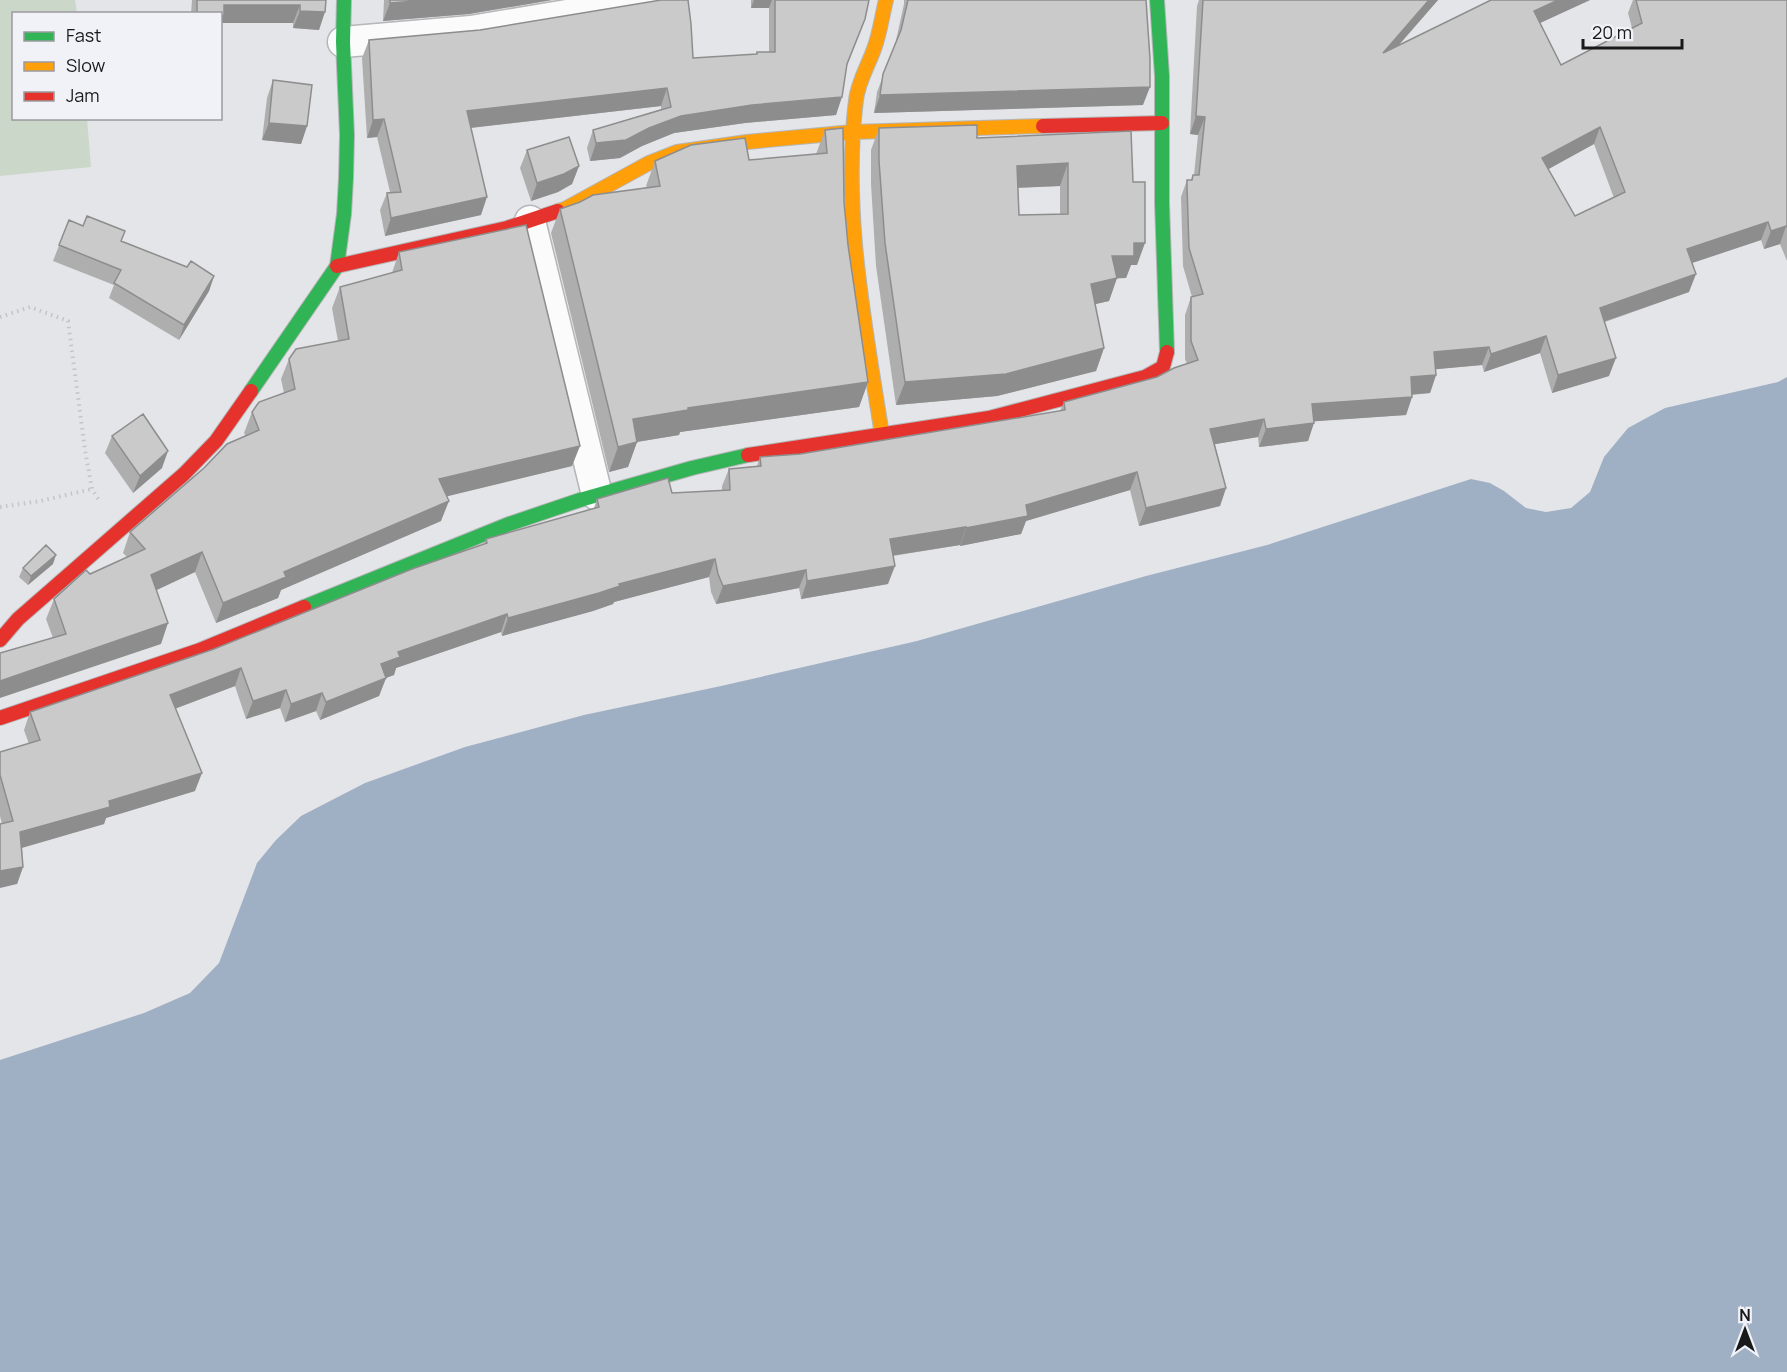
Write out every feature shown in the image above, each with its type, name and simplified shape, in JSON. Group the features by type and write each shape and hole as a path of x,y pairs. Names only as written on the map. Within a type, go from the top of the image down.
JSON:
{"street":[{"path":"0,640 18,619 184,474 216,441 337,266 346,178 344,0"},
{"path":"343,42 471,31 657,0"},
{"path":"882,435 854,242 851,167 860,80 874,48 886,0"},
{"path":"0,718 200,650 509,524 597,495 692,468 758,453 989,418 1145,377 1163,367 1167,353 1162,203 1162,76 1157,0"},
{"path":"337,266 507,228 565,209 649,163 677,152 747,142 853,132 1162,123"},
{"path":"531,220 597,495"}],"path":[{"path":"0,317 30,308 69,321 84,450 92,489 117,532"},
{"path":"0,507 92,489"}],"green space":[{"path":"0,0 75,0 77,12 12,12 12,120 87,120 91,167 0,176"}],"water":[{"path":"1787,377 1787,1372 0,1372 0,1060 144,1013 190,993 219,963 257,863 276,840 301,816 365,783 465,747 584,715 917,641 1146,576 1267,545 1471,479 1490,483 1526,508 1546,512 1571,508 1590,492 1604,457 1628,428 1665,408 1778,382"}],"building":[{"path":"197,0 326,0 325,12 300,11 300,5 224,5 224,16 222,12 197,12"},
{"path":"390,0 429,0 390,3"},
{"path":"661,0 688,0 693,58 775,52 775,0 869,0 865,19 847,64 842,97 752,105 681,116 626,140 596,143 593,130 671,107 667,88 467,111 487,197 391,218 387,193 401,192 384,119 373,120 369,40 480,30"},
{"path":"908,0 1146,0 1150,87 880,95 883,74 901,30"},
{"path":"1203,0 1429,0 1383,53 1491,0 1558,0 1534,11 1561,65 1642,23 1636,0 1787,0 1787,227 1771,231 1768,222 1687,249 1696,274 1600,308 1616,358 1558,375 1546,336 1491,354 1489,347 1434,352 1436,375 1411,377 1412,397 1312,404 1314,423 1266,429 1264,419 1210,429 1226,488 1146,508 1137,472 1026,505 1028,516 890,539 895,566 807,581 806,570 723,586 715,559 619,584 620,586 599,593 508,618 507,614 398,652 400,657 381,664 386,678 326,702 322,693 291,704 286,690 253,701 241,668 170,695 202,773 109,801 110,807 20,832 23,867 0,871 0,824 13,821 0,775 0,752 40,740 30,712 214,649 412,569 487,543 486,539 599,507 597,499 668,478 672,493 730,490 729,469 761,466 760,457 800,454 1065,410 1064,402 1157,377 1174,368 1198,360 1191,341 1191,297 1203,294 1189,248 1187,187 1187,180 1192,180 1193,175 1199,175 1205,117 1196,116","holes":["1600,127 1625,192 1575,216 1542,158"]},
{"path":"273,80 312,85 307,126 269,123"},
{"path":"977,125 977,138 1131,131 1133,182 1145,182 1145,243 1134,243 1134,256 1112,256 1117,278 1091,284 1104,348 1006,374 905,382 885,243 879,128","holes":["1068,163 1068,214 1019,215 1017,166"]},
{"path":"843,128 844,202 848,245 868,382 688,408 688,410 633,419 637,442 618,447 560,209 593,195 660,186 655,161 691,145 745,138 749,160 827,153 825,130"},
{"path":"569,137 579,166 537,183 527,150"},
{"path":"87,216 125,231 121,241 187,267 191,261 214,276 184,325 114,283 121,270 59,245 69,220 83,226"},
{"path":"526,225 580,446 439,479 449,501 284,572 286,577 223,603 202,552 151,575 168,623 0,681 0,653 66,634 54,599 86,570 90,574 145,549 130,532 204,468 227,444 259,430 252,412 259,402 295,389 289,359 296,349 349,339 340,287 402,270 399,252"},
{"path":"143,414 168,451 140,476 112,436"},
{"path":"46,545 56,555 31,576 23,568"}],"traffic: fast":[{"path":"251,391 337,266 346,178 344,0"},
{"path":"1157,0 1162,76 1162,203 1167,352"},
{"path":"304,607 509,524 580,500 692,468 748,455"}],"traffic: slow":[{"path":"882,435 857,268 852,142 857,93 876,43 886,0"},
{"path":"558,211 649,163 677,152 747,142 853,132 1043,126"}],"traffic: jam":[{"path":"1043,126 1162,123"},
{"path":"337,266 507,228 558,211"},
{"path":"748,455 989,418 1145,377 1163,367 1167,352"},
{"path":"0,640 18,619 184,474 216,441 251,391"},
{"path":"0,718 200,650 304,607"}]}
